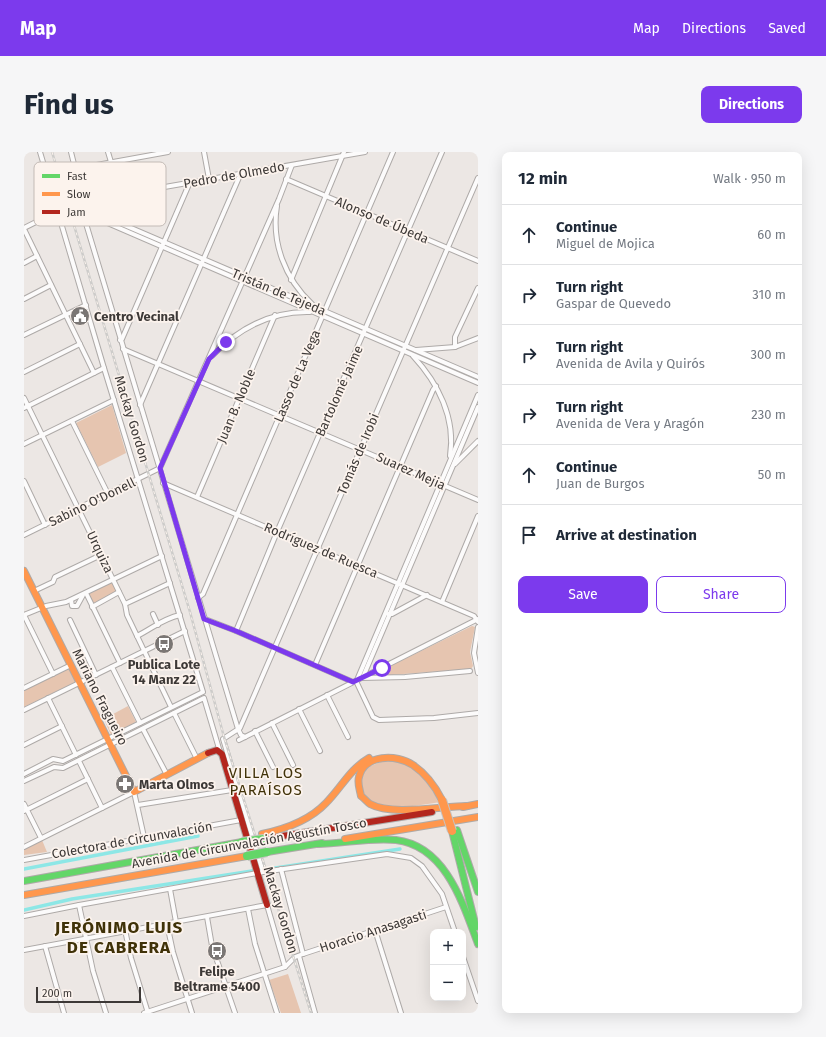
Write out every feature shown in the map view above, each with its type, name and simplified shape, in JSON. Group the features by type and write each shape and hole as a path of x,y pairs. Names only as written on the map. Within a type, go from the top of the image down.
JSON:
{"main road":[{"name":"Mariano Fragueiro","path":"24,571 134,792"},
{"path":"134,792 214,750 221,748"},
{"name":"Mackay Gordon","path":"221,748 241,820 260,873 267,906"},
{"path":"263,837 308,819 329,801 359,764 372,757 382,754 398,754 416,761 434,779 444,800 478,892"},
{"path":"444,800 424,773 412,764 403,760 391,758 378,760 366,765 359,776 358,788 361,795 370,804 382,809 395,810 455,804 467,806"},
{"name":"Avenida de Circunvalación Agustín Tosco","path":"24,881 181,853 242,840 478,804"},
{"name":"Avenida de Circunvalación Agustín Tosco","path":"24,895 267,852 478,817"},
{"path":"455,830 478,933"},
{"path":"317,844 336,845 397,840 415,843 425,849 439,863 449,879 478,944"}],"street":[{"name":"Mackay Gordon","path":"40,152 43,162"},
{"path":"71,152 74,162"},
{"path":"108,152 111,162 143,154 168,152"},
{"path":"204,152 209,179"},
{"name":"Pedro de Olmedo","path":"166,187 292,165 344,154 365,152"},
{"name":"Lasso de La Vega","path":"198,598 203,594 368,214 393,152"},
{"name":"Bartolomé Jaime","path":"236,631 277,532 409,232 442,152"},
{"path":"291,280 344,154"},
{"path":"160,468 279,199 292,165"},
{"path":"140,405 241,174"},
{"name":"Tomás de Irobi","path":"238,729 275,648 403,348 478,178"},
{"name":"Alonso de Úbeda","path":"286,179 478,261"},
{"path":"120,340 122,339 190,182"},
{"path":"279,199 275,218 276,234 284,263 291,280 300,292 314,306"},
{"path":"34,223 24,228 94,373"},
{"name":"Mackay Gordon","path":"62,226 104,368 203,692 171,707"},
{"path":"86,226 122,349 160,468 163,483 238,729 241,735 245,737"},
{"name":"Tristán de Tejeda","path":"116,226 314,306 324,314"},
{"name":"Tristán de Tejeda","path":"124,226 162,245"},
{"path":"24,263 37,256"},
{"name":"Tristán de Tejeda","path":"244,279 312,312 324,314 478,378"},
{"path":"24,299 52,285"},
{"path":"455,347 455,337 478,288"},
{"path":"24,335 86,305"},
{"path":"209,359 233,336 257,322 275,315 312,312"},
{"name":"Juan B. Noble","path":"197,497 275,315"},
{"path":"450,466 452,445 450,428 444,403 436,386 413,352 455,347 478,338"},
{"path":"24,372 80,344"},
{"name":"Suarez Mejia","path":"122,349 159,363 478,500"},
{"name":"Tristán de Tejeda","path":"413,352 478,383"},
{"path":"26,407 104,368"},
{"path":"315,665 436,386"},
{"path":"478,395 450,466 358,680 373,717 379,720 434,718 478,713"},
{"name":"Urquiza","path":"24,398 26,407 42,435 126,604 127,615 171,707"},
{"path":"24,444 114,400"},
{"path":"450,466 478,407"},
{"path":"72,421 108,494"},
{"path":"450,466 478,441"},
{"name":"Sabino O'Donell","path":"24,536 160,468"},
{"path":"24,481 45,525"},
{"name":"Rodríguez de Ruesca","path":"163,483 427,595 474,616 478,620"},
{"path":"442,602 478,516"},
{"path":"34,591 53,582 56,577 101,555"},
{"path":"53,674 24,615 42,607 71,600 162,556"},
{"path":"126,604 170,583"},
{"path":"92,607 120,592"},
{"path":"71,600 72,606 77,606 85,594"},
{"path":"85,594 120,663"},
{"path":"387,613 427,595"},
{"path":"153,614 158,625"},
{"path":"137,636 158,625 167,618 180,615"},
{"path":"204,619 315,665 358,680 470,671 478,673"},
{"path":"70,620 96,675"},
{"path":"239,740 478,620"},
{"path":"470,671 473,669 475,664 478,627"},
{"path":"24,710 184,631"},
{"path":"475,664 478,673"},
{"path":"24,682 25,688 71,666"},
{"path":"112,667 140,723"},
{"path":"327,695 348,737"},
{"path":"48,698 76,755"},
{"name":"Mackay Gordon","path":"174,714 204,698 221,748"},
{"path":"24,781 54,766 64,768 79,761 140,723 171,707"},
{"path":"299,709 320,751"},
{"path":"24,774 53,759 63,761 143,729 174,714 197,759"},
{"path":"272,723 293,765"},
{"path":"24,745 62,726"},
{"path":"143,729 166,775"},
{"path":"238,729 224,737 221,748 260,873"},
{"path":"255,732 273,767"},
{"path":"79,761 102,808"},
{"path":"25,810 88,779"},
{"path":"138,805 232,790"},
{"path":"24,847 134,792"},
{"name":"Mariano Fragueiro","path":"134,792 144,837"},
{"path":"24,804 25,810 41,838"},
{"name":"Colectora de Circunvalación","path":"24,860 241,820"},
{"path":"24,916 260,873 382,854 402,856 418,862 437,886 454,929"},
{"path":"281,870 315,1013"},
{"path":"170,889 176,922"},
{"path":"79,905 93,971 106,1013"},
{"name":"Mackay Gordon","path":"267,906 286,967"},
{"path":"24,950 125,930 267,906"},
{"name":"Horacio Anasagasti","path":"147,1013 286,967 301,955 446,907"},
{"path":"248,909 255,944 277,1013"},
{"path":"207,917 212,946 235,1013"},
{"path":"167,924 171,946 192,1013"},
{"path":"125,930 131,958 147,1013"},
{"path":"375,930 400,1013"},
{"path":"45,946 64,1013"},
{"path":"466,965 478,1001"}],"shaded area":[{"path":"112,405 126,453 98,467 76,423"},
{"path":"111,582 114,583 118,592 92,604 88,594"},
{"path":"472,626 475,627 470,652 473,666 471,669 376,676 376,673"},
{"path":"69,668 76,682 24,707 24,690"},
{"path":"128,706 136,722 111,735 104,719"},
{"path":"386,760 397,761 405,764 419,773 440,802 399,807 378,804 369,800 362,791 361,777 368,767"},
{"path":"42,840 47,852 24,855 24,849"},
{"path":"288,974 301,1013 281,1013 269,980"}],"waterway":[{"path":"24,869 198,836"},
{"path":"269,869 400,849"},
{"path":"24,910 72,899 252,871"}],"railway":[{"path":"52,152 55,162"},
{"path":"74,226 190,612 224,737 311,1013"}],"traffic: fast":[{"path":"457,830 478,892"},
{"path":"452,831 476,927"},
{"path":"242,842 264,839"},
{"path":"317,844 386,839 413,845 428,853 440,865 459,895 478,944"},
{"path":"24,881 242,842"},
{"path":"267,852 322,843"},
{"path":"247,856 267,852"}],"traffic: slow":[{"path":"24,571 134,792 208,753"},
{"path":"262,834 288,827 312,815 326,803 351,773 362,762 369,758"},
{"path":"442,800 433,785 422,772 406,761 399,759 382,758 374,760 362,769 358,779 361,796 370,804 379,808 417,810 467,806"},
{"path":"442,800 452,831"},
{"path":"463,807 478,804"},
{"path":"345,839 478,817"},
{"path":"24,895 247,856"}],"traffic: jam":[{"path":"208,753 217,750 222,754 267,905"},
{"path":"264,839 432,812"}],"place":[{"name":"Centro Vecinal","path":"80,316"},
{"name":"Publica Lote 14 Manz 22","path":"164,644"},
{"name":"Marta Olmos","path":"125,784"},
{"name":"Felipe Beltrame 5400","path":"217,951"}],"district":[{"name":"VILLA LOS PARAÍSOS","path":"266,782"},
{"name":"JERÓNIMO LUIS DE CABRERA","path":"119,937"}],"route":[{"path":"226,342 209,359 160,468 163,483 204,619 210,620 353,682 382,668"}]}
